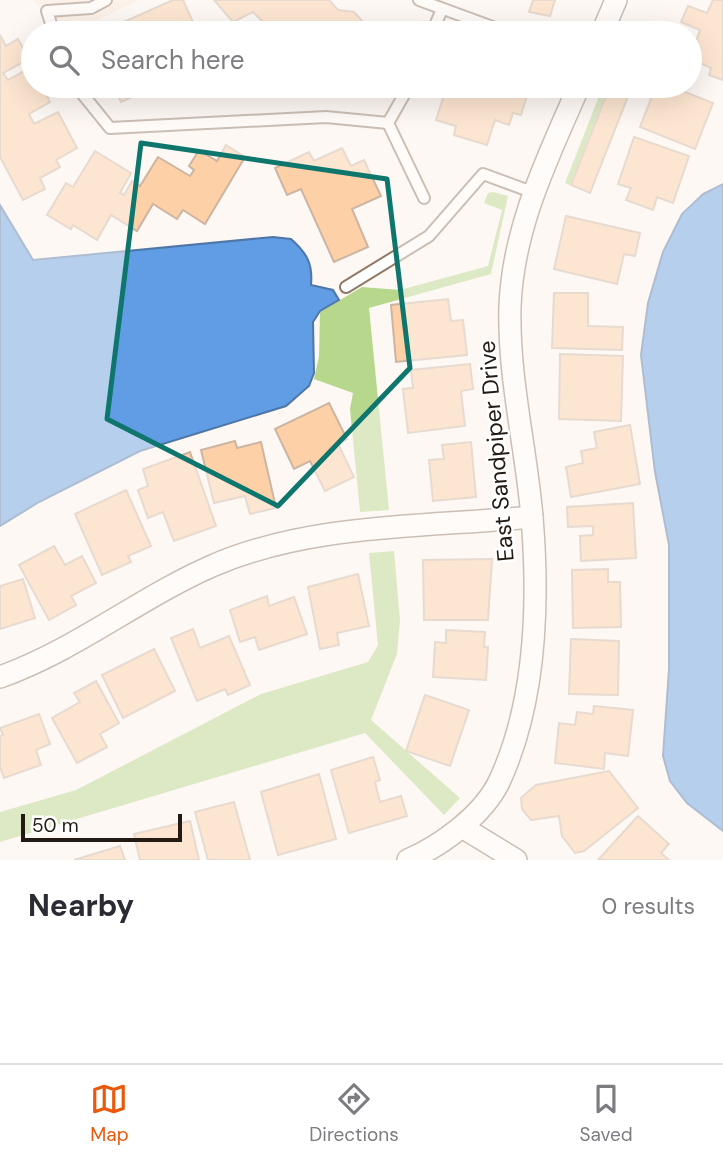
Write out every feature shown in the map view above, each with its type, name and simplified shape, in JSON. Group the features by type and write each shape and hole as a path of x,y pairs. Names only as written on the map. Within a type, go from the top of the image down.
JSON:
{"street":[{"path":"606,21 616,0"},
{"name":"East Sandpiper Drive","path":"408,860 424,853 462,827 498,784 520,723 531,654 532,517 512,367 510,306 517,247 532,192 574,98"},
{"path":"0,677 92,634 150,598 213,566 264,548 327,535 532,517"},
{"path":"462,827 516,860"}],"lane":[{"path":"50,21 47,11 91,8 106,0"},
{"path":"419,0 476,21"},
{"path":"437,21 442,9"},
{"path":"86,98 110,128 326,117 388,123"},
{"path":"388,123 402,98"},
{"path":"388,123 424,198"},
{"path":"346,286 429,236 483,174 532,192"}],"highlighted area":[{"path":"141,143 387,179 410,368 278,506 107,419"}],"shaded area":[{"path":"32,0 139,0 95,21 58,21"}],"green space":[{"path":"598,98 604,98 570,185 565,183"},
{"path":"488,193 508,196 491,274 369,308 389,510 360,512 350,409 353,393 314,379 319,356 320,312 362,287 400,290 488,266 502,210 484,203"},
{"path":"394,551 400,620 397,654 371,720 460,798 444,815 365,733 0,842 0,812 76,790 261,694 368,662 378,645 369,553"}],"water":[{"path":"723,184 723,831 687,803 670,781 663,756 669,669 669,545 655,472 641,355 648,303 663,252 682,214 703,194"},
{"path":"0,205 33,260 273,237 291,239 308,259 311,285 333,290 339,300 320,311 313,322 314,373 309,386 286,406 140,451 39,502 0,526"}],"building":[{"path":"173,0 183,0 193,21 126,21"},
{"path":"214,0 329,0 338,10 354,12 362,21 262,21 253,12 232,21"},
{"path":"533,0 555,0 550,16 529,12"},
{"path":"713,0 723,0 723,80 709,75 711,68 702,64 702,21 681,21 688,6 707,13"},
{"path":"0,35 6,46 18,39 21,44 21,63 3,73 8,80 21,73 21,98 48,98 50,102 29,114 34,124 58,112 77,148 56,160 60,167 40,178 45,189 23,200 0,157"},
{"path":"443,98 526,98 521,115 513,113 509,125 495,120 487,145 454,135 456,126 436,120"},
{"path":"605,98 627,98 590,193 571,185"},
{"path":"651,98 700,98 713,103 695,149 640,127"},
{"path":"634,137 689,156 673,203 657,197 653,210 626,200 631,188 618,184"},
{"path":"226,145 245,157 205,224 183,210 177,219 153,204 137,231 111,215 97,240 73,225 71,229 47,215 66,183 73,187 95,151 131,173 120,193 124,195 132,181 140,186 158,157 190,176 194,170 189,166 199,150 217,161"},
{"path":"342,148 351,166 364,160 381,196 352,209 368,247 334,262 301,189 287,195 275,168 309,152 314,161"},
{"path":"566,216 640,233 635,256 624,254 617,284 554,269"},
{"path":"554,293 588,293 588,326 623,327 622,350 552,348"},
{"path":"448,299 451,321 463,320 467,355 396,362 391,305"},
{"path":"560,354 623,356 621,421 559,419"},
{"path":"470,364 473,389 461,391 465,426 408,433 403,389 413,388 411,370"},
{"path":"329,403 347,439 338,444 354,477 325,491 310,461 294,469 275,429"},
{"path":"630,425 640,484 571,497 566,467 583,463 581,451 597,448 594,432"},
{"path":"235,441 237,448 261,442 276,508 250,514 245,496 214,503 201,450"},
{"path":"471,442 476,497 433,501 429,460 444,459 442,445"},
{"path":"190,452 216,526 174,541 163,512 148,518 138,490 148,486 143,469"},
{"path":"126,490 151,546 128,556 131,562 102,575 75,514"},
{"path":"633,503 636,558 581,561 580,536 593,535 593,526 568,527 567,507"},
{"path":"54,546 65,565 82,556 96,583 71,596 76,605 49,620 19,565"},
{"path":"492,559 488,620 424,620 423,560"},
{"path":"608,569 608,582 620,582 621,627 573,628 572,570"},
{"path":"358,574 369,626 337,633 339,645 320,649 308,587"},
{"path":"23,579 35,618 0,629 0,586"},
{"path":"267,596 269,606 294,597 307,634 259,650 255,637 240,642 230,610"},
{"path":"193,629 200,648 229,636 250,685 228,695 225,689 197,701 171,638"},
{"path":"446,630 485,632 484,647 488,647 486,680 433,677 435,642 446,643"},
{"path":"571,639 619,641 618,695 569,694"},
{"path":"154,649 175,691 123,718 102,675"},
{"path":"96,681 119,723 100,734 107,747 77,763 52,718 80,702 74,693"},
{"path":"425,695 469,710 450,766 406,751"},
{"path":"594,706 633,710 628,756 605,753 604,769 555,763 559,723 575,725 577,712 593,714"},
{"path":"39,714 50,744 36,750 41,765 4,778 0,767 0,736 3,735 0,728"},
{"path":"373,757 380,780 375,782 380,802 401,796 407,816 349,833 331,770"},
{"path":"609,771 638,808 584,851 575,853 562,836 559,816 531,820 522,809 521,798 536,785"},
{"path":"319,774 336,839 278,855 261,792"},
{"path":"234,802 250,860 208,860 195,812"},
{"path":"638,816 669,844 661,853 669,860 598,860"},
{"path":"190,821 199,860 140,860 134,834"},
{"path":"120,846 125,860 74,860"}]}
